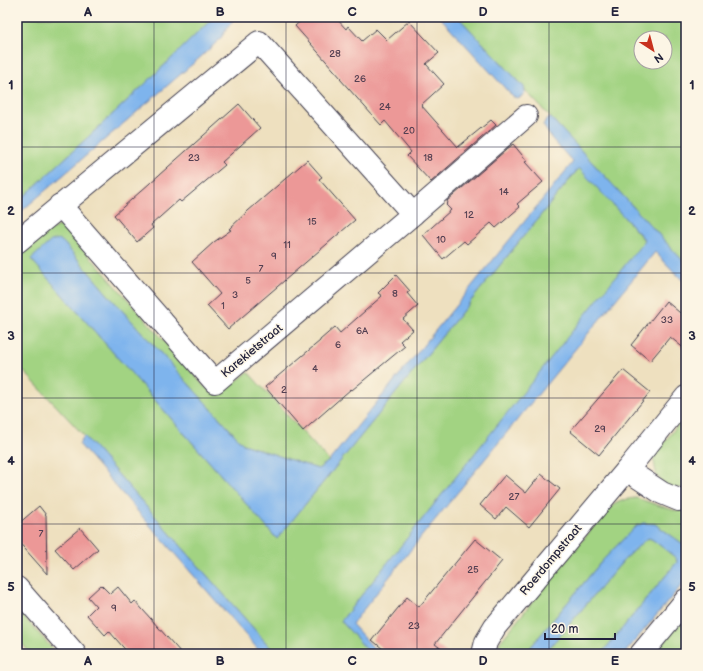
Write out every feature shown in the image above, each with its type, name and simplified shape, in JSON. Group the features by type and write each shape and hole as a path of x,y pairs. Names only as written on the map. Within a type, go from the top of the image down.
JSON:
{"street":[{"path":"17,242 259,42 413,214"},
{"name":"Karekietstraat","path":"60,205 215,382 526,116"},
{"name":"Roerdompstraat","path":"483,654 486,642 495,627 627,470 686,397"},
{"path":"627,470 662,492 679,500 686,498"},
{"path":"17,588 75,654"},
{"path":"640,654 686,600"}],"green space":[{"path":"17,17 215,17 17,203"},
{"path":"458,17 686,17 686,264 525,90 524,87"},
{"path":"580,167 645,241 341,621 369,652 368,654 276,654 87,439 17,364 17,258 49,231 58,226 63,228 71,235 204,386 215,392 224,391 248,372 329,461 318,469 243,444 109,296 64,243 31,259 277,539"},
{"path":"686,414 686,488 670,488 657,477 653,457"},
{"path":"636,498 673,510 686,511 686,546 655,524 637,525 602,561 525,654 495,654 500,642 607,510 620,501"},
{"path":"649,538 677,558 677,562 601,654 544,654 623,561"},
{"path":"17,609 57,654 31,654 17,638"},
{"path":"686,613 686,654 650,654"}],"water":[{"path":"214,17 235,17 220,39 203,55 17,215 17,203 144,85"},
{"path":"440,17 458,17 524,87 525,92 520,98 517,99 513,97"},
{"path":"551,118 686,264 686,284 655,252 421,537 352,624 379,654 368,654 369,652 341,621 645,240 579,168 277,539 31,259 51,241 59,239 243,444 318,469 329,461 573,162 552,139 543,125 547,119"},
{"path":"84,436 276,654 262,654 79,444"},
{"path":"643,523 655,524 686,546 686,580 624,654 601,654 677,562 676,558 649,538 623,561 544,654 525,654 602,561 634,528"}],"building":[{"path":"305,17 335,17 346,29 348,26 362,41 376,29 387,40 409,21 439,53 426,64 444,84 421,105 458,147 491,120 496,125 431,182 407,156 411,152 385,121 381,125 295,26"},
{"path":"239,104 260,128 222,162 225,165 181,202 179,200 151,225 153,228 137,242 114,215"},
{"path":"513,144 527,161 525,162 543,182 517,204 520,207 496,228 491,223 467,244 464,241 443,259 423,235 451,210 446,205 448,203 447,201"},
{"path":"307,160 322,177 319,179 355,220 228,329 207,306 220,294 192,262 214,242 231,230 229,229 248,211"},
{"path":"396,275 410,291 407,293 418,306 403,319 413,330 400,341 405,346 352,390 351,389 303,431 265,387 335,327 340,333 382,296 378,293"},
{"path":"666,301 686,318 686,350 670,337 650,361 631,345"},
{"path":"623,370 650,392 599,455 570,431"},
{"path":"541,474 560,489 529,527 506,507 496,519 480,505 505,475 526,493"},
{"path":"39,506 46,515 47,574 17,540 17,525"},
{"path":"80,528 98,549 74,570 55,549"},
{"path":"475,539 502,561 435,644 448,654 389,654 372,640 407,597 419,607"},
{"path":"101,585 110,594 118,587 132,604 135,601 182,654 129,654 109,631 105,635 87,615 96,606 88,597"}]}
